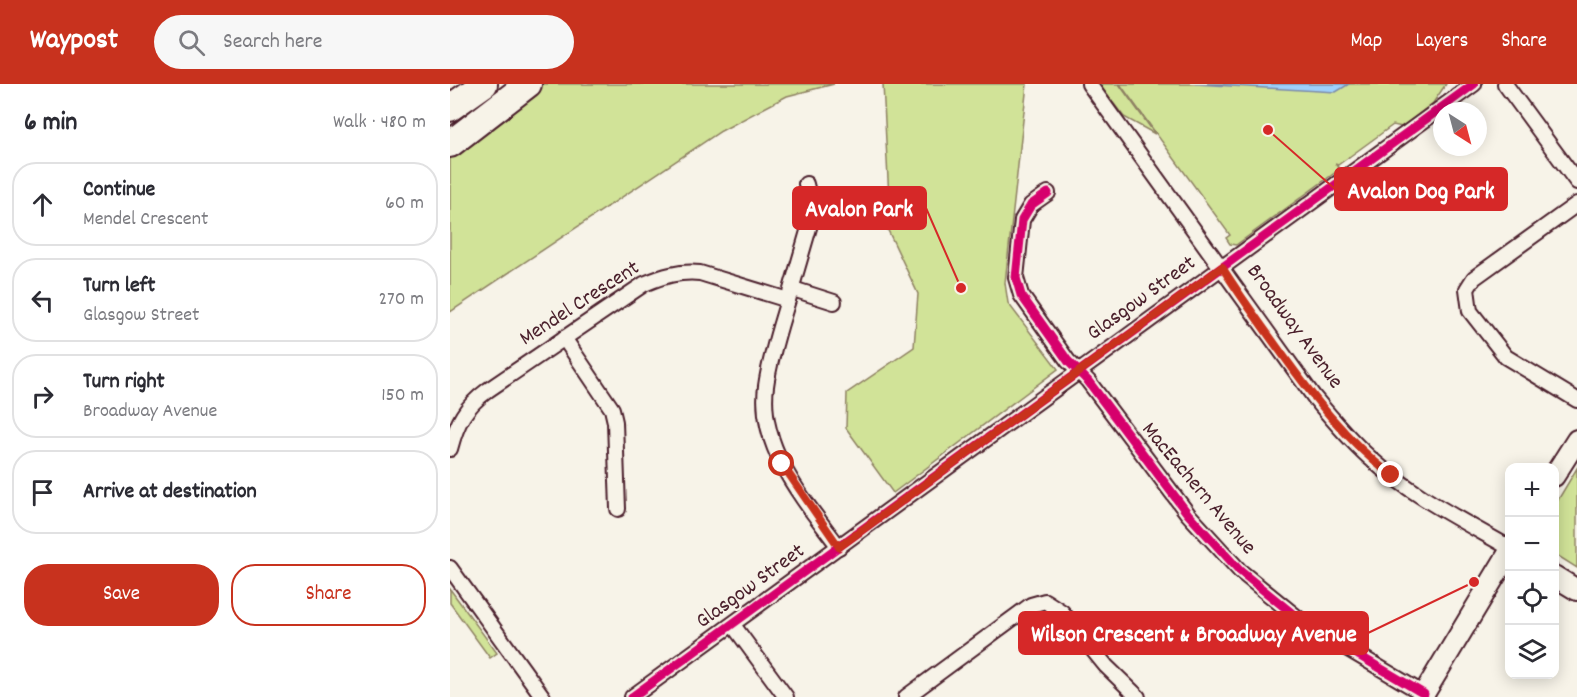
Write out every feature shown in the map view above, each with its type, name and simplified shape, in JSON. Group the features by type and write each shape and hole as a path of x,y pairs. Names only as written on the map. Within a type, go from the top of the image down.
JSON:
{"highway":[{"path":"450,108 484,84"},
{"path":"450,144 528,84"}],"street":[{"name":"Broadway Avenue","path":"1089,84 1314,398 1364,453 1413,490 1505,548"},
{"name":"Glasgow Street","path":"632,697 1474,84"},
{"path":"1505,84 1577,182"},
{"path":"806,184 813,214 766,386 770,432 782,464 839,547"},
{"name":"MacEachern Avenue","path":"1048,193 1031,205 1022,220 1016,278 1021,295 1078,373 1088,381 1188,514 1240,571 1305,623 1423,696"},
{"path":"1577,204 1474,278 1467,289 1470,311 1506,357 1577,400"},
{"name":"Mendel Crescent","path":"450,449 457,425 472,402 644,284 665,275 685,272 700,273 834,302"},
{"path":"564,338 612,409 615,422 618,509"},
{"path":"1559,468 1577,440"},
{"path":"1423,696 1505,557"},
{"path":"450,568 543,697"},
{"path":"1559,579 1577,590"},
{"path":"906,697 1031,605 1045,601 1062,612 1106,666 1138,697"},
{"path":"733,625 786,697"}],"green space":[{"path":"542,84 834,84 787,96 721,131 450,312 450,156"},
{"path":"883,84 1027,84 1005,283 1008,303 1058,369 893,493 846,428 847,393 914,347 918,294 886,226 889,198"},
{"path":"1099,84 1119,84 1155,134 1124,117"},
{"path":"1120,84 1446,84 1433,103 1402,127 1393,125 1338,165 1335,164 1340,169 1236,245 1230,244 1226,238 1230,235"},
{"path":"1577,468 1577,568 1559,557 1559,498"},
{"path":"450,589 497,653 490,658 450,603"}],"water":[{"path":"1195,84 1349,84 1336,92"}],"cycle path":[{"path":"632,697 1474,84"},
{"path":"1048,193 1031,205 1022,220 1016,278 1021,295 1068,361 1088,381 1188,514 1240,571 1304,623 1424,694"}],"place":[{"name":"Avalon Dog Park","path":"1268,130"},
{"name":"Avalon Park","path":"961,288"},
{"name":"Wilson Crescent & Broadway Avenue","path":"1474,582"}],"route":[{"path":"782,464 839,547 1222,267 1314,398 1337,425 1371,459 1391,475"}]}
